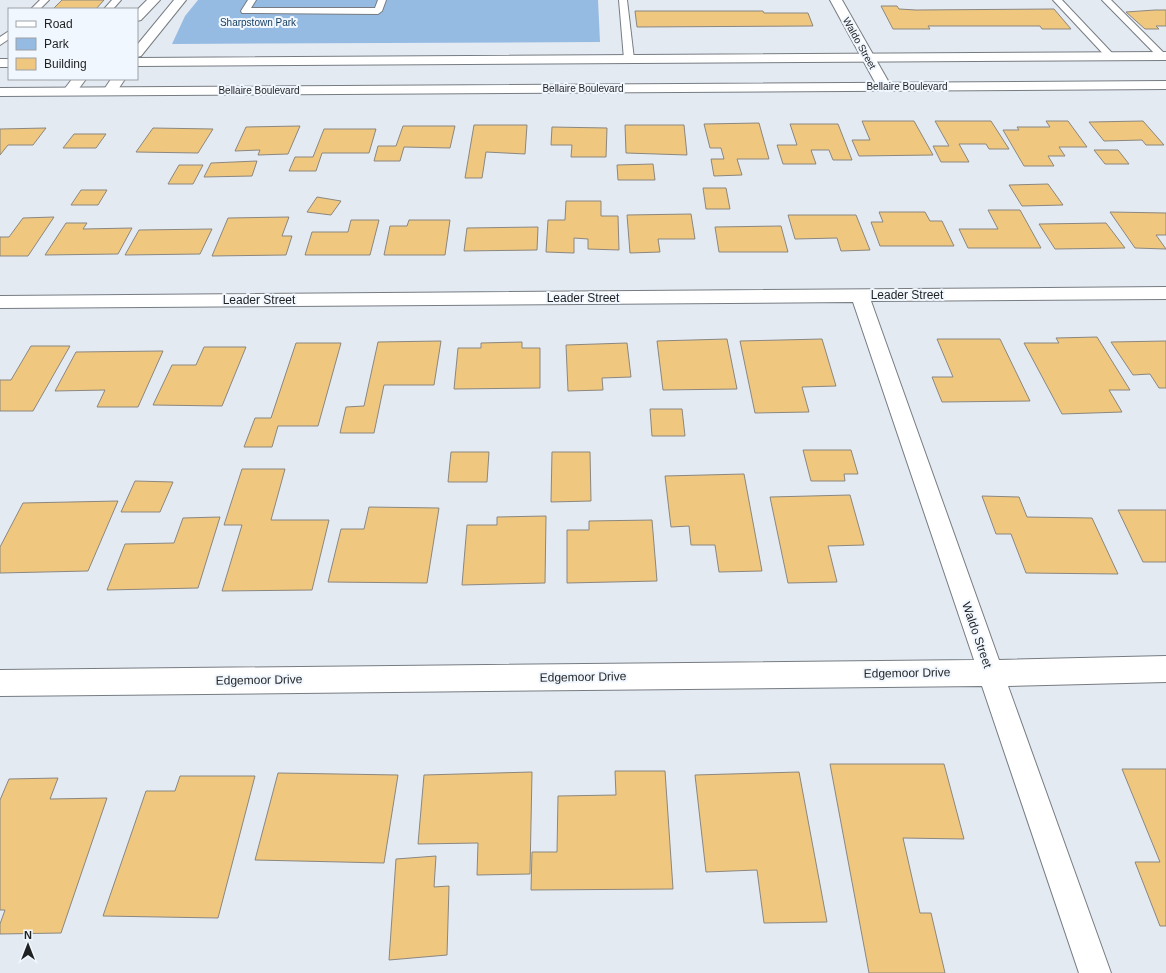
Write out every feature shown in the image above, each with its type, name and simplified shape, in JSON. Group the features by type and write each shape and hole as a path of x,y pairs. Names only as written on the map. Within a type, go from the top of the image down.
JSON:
{"street":[{"path":"138,16 154,0"},
{"path":"138,52 166,15 180,0"},
{"name":"Waldo Street","path":"836,0 884,86"},
{"path":"138,62 1164,56"},
{"path":"70,91 78,80"},
{"path":"110,91 117,80"},
{"name":"Bellaire Boulevard","path":"0,92 1166,85"},
{"name":"Leader Street","path":"0,302 1166,293"},
{"name":"Waldo Street","path":"860,296 1095,973"},
{"name":"Edgemoor Drive","path":"0,683 1166,669"}],"lane":[{"path":"36,8 45,0"},
{"path":"109,8 117,0"},
{"path":"252,0 245,11 378,11 382,0"},
{"path":"623,0 629,59"},
{"path":"1057,0 1111,57"},
{"path":"1106,0 1164,56"},
{"path":"0,42 8,35"}],"green space":[{"name":"Sharpstown Park","path":"198,0 598,0 600,42 172,44 185,16"}],"building":[{"path":"62,0 104,0 97,8 54,8"},
{"path":"881,6 897,6 899,9 916,10 1054,9 1071,29 1042,29 1040,26 928,26 930,29 893,29"},
{"path":"1166,10 1166,26 1156,26 1159,29 1145,29 1126,12"},
{"path":"635,11 763,11 764,13 808,13 813,26 637,27"},
{"path":"862,121 914,121 933,155 859,156 852,140 870,140"},
{"path":"935,121 991,121 1009,149 989,149 986,144 959,144 969,162 941,162 933,146 949,146"},
{"path":"1046,121 1068,121 1087,147 1059,147 1065,156 1048,156 1054,166 1024,166 1003,130 1019,130 1017,127 1050,127"},
{"path":"1143,121 1164,145 1146,145 1142,140 1104,141 1089,122"},
{"path":"759,123 769,159 737,159 742,175 714,176 711,159 724,159 721,148 710,148 704,124"},
{"path":"790,124 838,124 852,160 833,160 829,150 811,150 816,164 783,164 777,145 797,145"},
{"path":"474,125 527,125 525,154 486,152 482,178 465,178"},
{"path":"625,125 684,125 687,155 626,153"},
{"path":"300,126 288,154 258,155 260,150 235,151 246,127"},
{"path":"403,126 455,126 450,148 404,147 400,161 374,161 378,146 396,146"},
{"path":"552,127 607,128 606,157 571,157 572,145 551,145"},
{"path":"46,128 33,145 8,145 0,155 0,129"},
{"path":"153,128 213,129 198,153 136,152"},
{"path":"324,129 376,129 369,153 322,153 316,171 289,171 295,157 313,157"},
{"path":"74,134 106,134 96,148 63,148"},
{"path":"1094,150 1118,150 1129,164 1105,164"},
{"path":"257,161 252,176 204,177 211,163"},
{"path":"653,164 655,180 618,180 617,165"},
{"path":"179,165 203,165 193,184 168,184"},
{"path":"1048,184 1063,205 1022,206 1009,185"},
{"path":"703,188 726,188 730,209 706,209"},
{"path":"81,190 107,190 98,205 71,205"},
{"path":"317,197 341,201 331,215 307,212"},
{"path":"566,201 601,201 601,216 618,216 619,250 588,249 588,239 574,238 574,253 546,252 548,220 565,220"},
{"path":"988,210 1020,210 1041,248 968,248 959,229 998,229"},
{"path":"879,212 925,212 930,221 942,221 954,246 880,246 871,222 883,222"},
{"path":"1110,212 1166,213 1166,235 1156,235 1166,249 1135,248"},
{"path":"691,214 695,239 658,239 660,252 630,253 627,215"},
{"path":"788,215 856,215 870,250 841,251 837,238 795,239"},
{"path":"54,217 28,256 0,256 0,237 9,237 23,218"},
{"path":"289,217 282,236 292,236 286,255 212,256 228,218"},
{"path":"351,220 379,220 370,255 305,255 312,232 348,232"},
{"path":"409,220 450,220 445,255 384,255 390,226 407,226"},
{"path":"66,223 87,223 83,229 132,228 118,254 45,255"},
{"path":"1106,223 1125,248 1055,249 1039,224"},
{"path":"781,226 788,252 719,252 715,227"},
{"path":"538,227 537,250 464,251 467,228"},
{"path":"212,229 200,254 125,255 139,230"},
{"path":"1097,337 1130,390 1109,390 1122,412 1062,414 1024,343 1059,343 1056,338"},
{"path":"727,339 737,389 663,390 657,341"},
{"path":"822,339 836,386 802,387 809,412 755,413 740,341"},
{"path":"937,339 1000,339 1030,401 942,402 932,377 953,377"},
{"path":"441,341 434,385 384,385 374,433 340,433 346,407 364,406 378,342"},
{"path":"1166,341 1166,388 1159,388 1150,374 1133,375 1111,342"},
{"path":"522,342 522,348 540,348 540,388 454,389 458,348 481,348 481,343"},
{"path":"296,343 341,343 318,426 278,426 272,447 244,447 255,418 271,418"},
{"path":"627,343 631,377 602,378 603,390 568,391 566,345"},
{"path":"31,346 70,346 33,411 0,411 0,380 11,380"},
{"path":"204,347 246,347 222,406 153,405 172,365 196,365"},
{"path":"163,351 138,407 97,407 105,390 55,391 76,352"},
{"path":"650,409 682,409 685,436 652,436"},
{"path":"803,450 851,450 858,474 844,474 845,481 811,481"},
{"path":"451,452 489,452 487,482 448,482"},
{"path":"552,452 590,452 591,501 551,502"},
{"path":"242,469 285,469 271,520 329,520 312,590 222,591 242,525 224,525"},
{"path":"744,474 762,571 719,572 715,545 691,545 689,526 671,527 665,476"},
{"path":"135,481 173,482 160,512 121,512"},
{"path":"850,495 864,545 828,546 837,582 788,583 770,497"},
{"path":"982,496 1019,497 1027,517 1092,518 1118,574 1026,573 1011,534 996,534"},
{"path":"118,501 88,571 0,573 0,547 23,503"},
{"path":"369,507 439,508 427,583 328,582 341,529 364,529"},
{"path":"1118,510 1166,510 1166,562 1143,562"},
{"path":"546,516 545,583 462,585 467,525 497,525 497,517"},
{"path":"220,517 198,588 107,590 125,544 174,543 183,518"},
{"path":"652,520 657,581 567,583 567,530 589,530 589,521"},
{"path":"830,764 944,764 964,839 903,838 920,913 931,913 945,973 869,973"},
{"path":"1122,769 1166,769 1166,926 1160,926 1135,862 1160,862"},
{"path":"615,771 665,771 673,889 531,890 532,852 557,852 558,796 616,795"},
{"path":"532,772 530,874 477,875 478,843 418,844 424,775"},
{"path":"799,772 827,922 764,923 757,870 706,872 695,775"},
{"path":"278,773 398,775 384,863 255,860"},
{"path":"180,776 255,776 218,918 103,916 146,791 175,791"},
{"path":"58,778 50,799 107,798 61,933 0,934 0,924 5,910 0,910 0,800 9,779"},
{"path":"436,856 434,887 449,886 447,955 389,960 396,859"}]}
